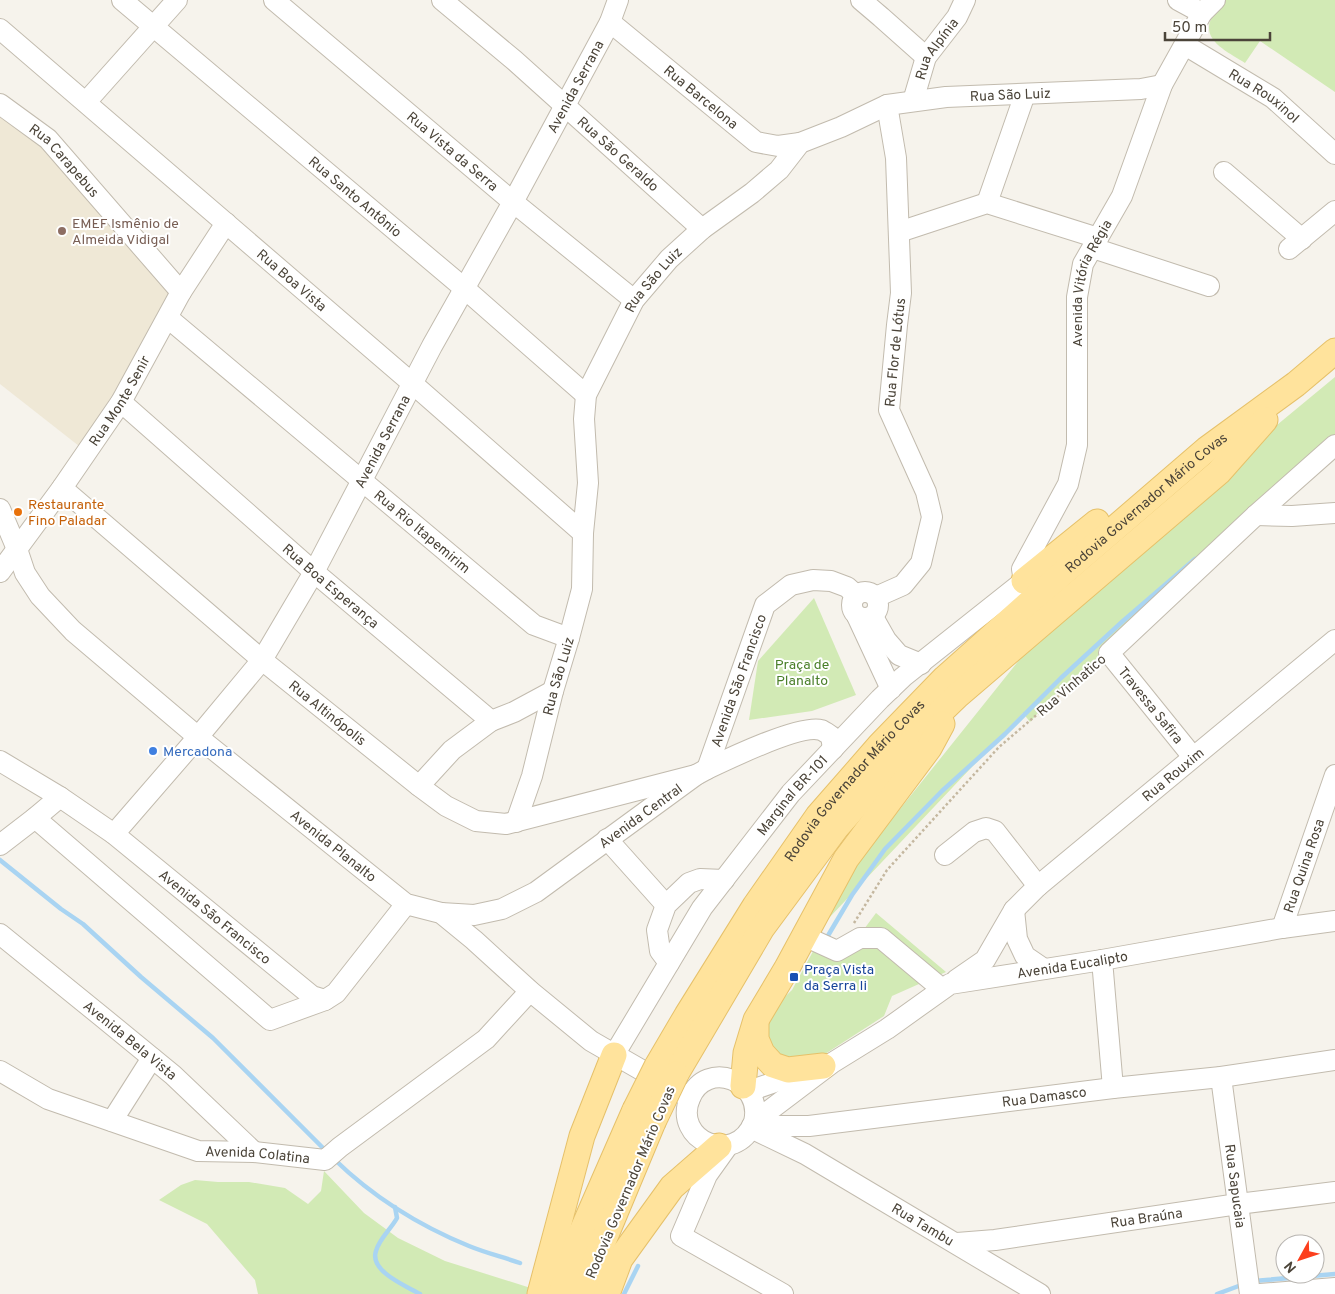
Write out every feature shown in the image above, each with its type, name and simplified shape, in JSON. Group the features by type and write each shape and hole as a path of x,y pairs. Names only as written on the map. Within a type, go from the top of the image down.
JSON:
{"main road":[{"name":"Rodovia Governador Mário Covas","path":"583,1294 589,1244 644,1116 667,1070 687,1015 755,906 818,816 880,745 945,678 1207,449 1296,384 1335,351"},
{"name":"Rodovia Governador Mário Covas","path":"667,1070 762,928 836,828 926,726 957,696 1219,472 1296,384"},
{"path":"1024,581 1141,488 1207,449"},
{"path":"746,1088 746,1053 756,1020 787,968 846,860 929,748 957,696"},
{"path":"756,1020 756,1039 762,1053 773,1065 788,1070 828,1065"},
{"path":"607,1294 589,1244 582,1136 614,1055"},
{"path":"547,1293 589,1244 672,1187 724,1146"}],"street":[{"name":"Rua Santo Antônio","path":"122,0 464,288 586,395"},
{"path":"86,102 177,0"},
{"name":"Rua Vista da Serra","path":"274,0 513,202 634,300"},
{"name":"Rua São Geraldo","path":"442,0 514,60 702,229"},
{"name":"Avenida Serrana","path":"114,834 262,660 314,572 464,288 513,202 610,22 618,0"},
{"path":"861,0 926,58"},
{"name":"Rua Alpínia","path":"913,101 926,58 961,9 974,0"},
{"path":"1178,0 1209,7"},
{"name":"Avenida Vitória Régia","path":"1024,581 1022,569 1068,484 1077,444 1077,297 1083,264 1122,196 1162,85 1209,7"},
{"name":"Rua Barcelona","path":"610,22 756,142 778,146 800,143"},
{"name":"Rua Boa Vista","path":"0,29 413,384 583,533"},
{"name":"Rua Rouxinol","path":"1185,45 1273,98 1335,154"},
{"name":"Rua São Luiz","path":"516,822 532,776 553,691 582,589 583,533 588,483 584,419 586,395 634,300 669,259 702,229 752,193 779,170 800,143 887,105 946,97 1141,89 1162,85"},
{"path":"987,204 1025,94"},
{"name":"Rua Carapebus","path":"0,104 48,139 181,292"},
{"name":"Rua Flor de Lótus","path":"876,597 903,585 921,563 932,517 926,492 889,410 901,293 896,158 887,105"},
{"path":"1224,172 1295,244 1335,211"},
{"path":"899,232 987,204 1209,286"},
{"name":"Rua Monte Senir","path":"0,572 62,488 121,402 181,292 226,223"},
{"name":"Rua Rio Itapemirim","path":"168,318 534,625 569,638"},
{"name":"Rua Boa Esperança","path":"121,402 314,572 491,721"},
{"name":"Rua Vinhatico","path":"1109,653 1256,515 1335,445"},
{"name":"Rua Altinópolis","path":"62,488 262,660 419,786 446,806 476,821 506,824 516,822 701,772"},
{"name":"Avenida Planalto","path":"0,509 25,573 40,596 73,631 198,737 406,904 441,913 530,991 591,1041 690,1098"},
{"path":"1256,515 1292,516 1335,513"},
{"name":"Avenida São Francisco","path":"701,772 765,605 791,585 813,580 831,581 846,586 856,595"},
{"name":"Marginal BR-101","path":"614,1055 702,908 791,792 891,689 1024,581"},
{"path":"865,616 878,610 878,601 870,592 856,595 852,608 865,616 899,655 921,664"},
{"path":"865,616 891,689"},
{"name":"Rua Rouxim","path":"946,986 985,960 1014,910 1038,886 1335,640"},
{"name":"Travessa Safira","path":"1109,653 1193,756"},
{"path":"419,786 452,750 491,721 514,712 553,691"},
{"name":"Avenida Central","path":"441,913 474,915 502,909 536,892 701,772 780,737 820,730 831,736 833,749"},
{"name":"Avenida São Francisco","path":"0,761 60,797 114,834 312,996 325,1000"},
{"name":"Rua Quina Rosa","path":"1282,928 1335,775"},
{"path":"634,791 639,792 643,798 645,806 642,814"},
{"path":"2,843 60,797"},
{"path":"35,818 270,1020 325,1000 336,993 406,904"},
{"path":"945,855 974,832 986,828 995,831 1038,886"},
{"path":"608,839 666,905"},
{"path":"669,963 660,951 657,930 666,905 689,883 700,879 724,880"},
{"path":"474,940 478,929 502,909"},
{"path":"1014,910 1017,939 1025,956 1044,969"},
{"name":"Avenida Eucalipto","path":"753,1125 828,1065 887,1029 946,986 1282,928 1335,921"},
{"name":"Avenida Bela Vista","path":"0,934 173,1075 254,1152"},
{"path":"804,936 837,951 860,938 881,938 946,986"},
{"path":"1102,960 1114,1088"},
{"name":"Avenida Colatina","path":"0,1071 48,1098 198,1151 254,1152 325,1160 486,1039 530,991"},
{"path":"112,1121 152,1058"},
{"name":"Rua Damasco","path":"753,1125 809,1126 1114,1088 1221,1077 1335,1060"},
{"name":"Avenida Eucalipto","path":"746,1088 828,1065"},
{"name":"Rua Sapucaia","path":"1221,1077 1250,1294"},
{"path":"723,1078 731,1079 746,1088 754,1101 756,1110 753,1125 743,1139 724,1146 711,1145 697,1136 692,1130 687,1114 687,1106 690,1098 700,1085 707,1080 723,1078"},
{"path":"790,1096 788,1104 790,1113 796,1120 809,1126 802,1134 799,1142 805,1154"},
{"name":"Rua Tambu","path":"753,1125 1040,1294"},
{"path":"724,1146 707,1175 681,1236 783,1294"},
{"name":"Rua Braúna","path":"957,1244 1335,1192"},
{"path":"991,1264 995,1240"},
{"path":"1260,1294 1335,1288"}],"path":[{"name":"Rua Vinhatico","path":"852,927 887,870 999,747 1109,653"}],"shaded area":[{"name":"EMEF Ismênio de Almeida Vidigal","path":"0,112 40,139 178,295 79,446 0,384"}],"green space":[{"path":"1225,0 1335,0 1335,92 1260,41 1245,63 1219,46 1213,40 1209,27 1211,19"},
{"path":"1335,377 1335,455 1052,697 1030,722 1023,713 828,919 820,909 1072,594"},
{"name":"Praça de Planalto","path":"814,598 856,695 812,711 749,720 758,661"},
{"name":"Praça Vista da Serra Ii","path":"876,913 946,972 892,996 884,1016 825,1054 798,1063 773,1052 764,1037 767,1014 792,990 817,944 844,956"},
{"path":"324,1171 364,1213 398,1238 445,1261 537,1290 535,1294 258,1294 255,1280 207,1224 159,1200 181,1185 195,1180 249,1182 285,1188 308,1204 321,1191"}],"waterway":[{"path":"826,939 852,895 885,849 942,791 1005,734 1061,678 1195,559"},
{"path":"0,860 61,909 83,924 141,977 213,1038 327,1152"},
{"path":"334,1159 380,1198 397,1209 469,1246 520,1263"},
{"path":"395,1207 397,1218 380,1242 375,1258 378,1265 390,1277 420,1294"},
{"path":"624,1294 638,1266"},
{"path":"1254,1281 1335,1274"},
{"path":"1217,1294 1244,1284"}],"place":[{"name":"EMEF Ismênio de Almeida Vidigal","path":"62,231"},
{"name":"Restaurante Fino Paladar","path":"18,512"},
{"name":"Mercadona","path":"153,751"},
{"name":"Praça Vista da Serra Ii","path":"794,977"}]}
